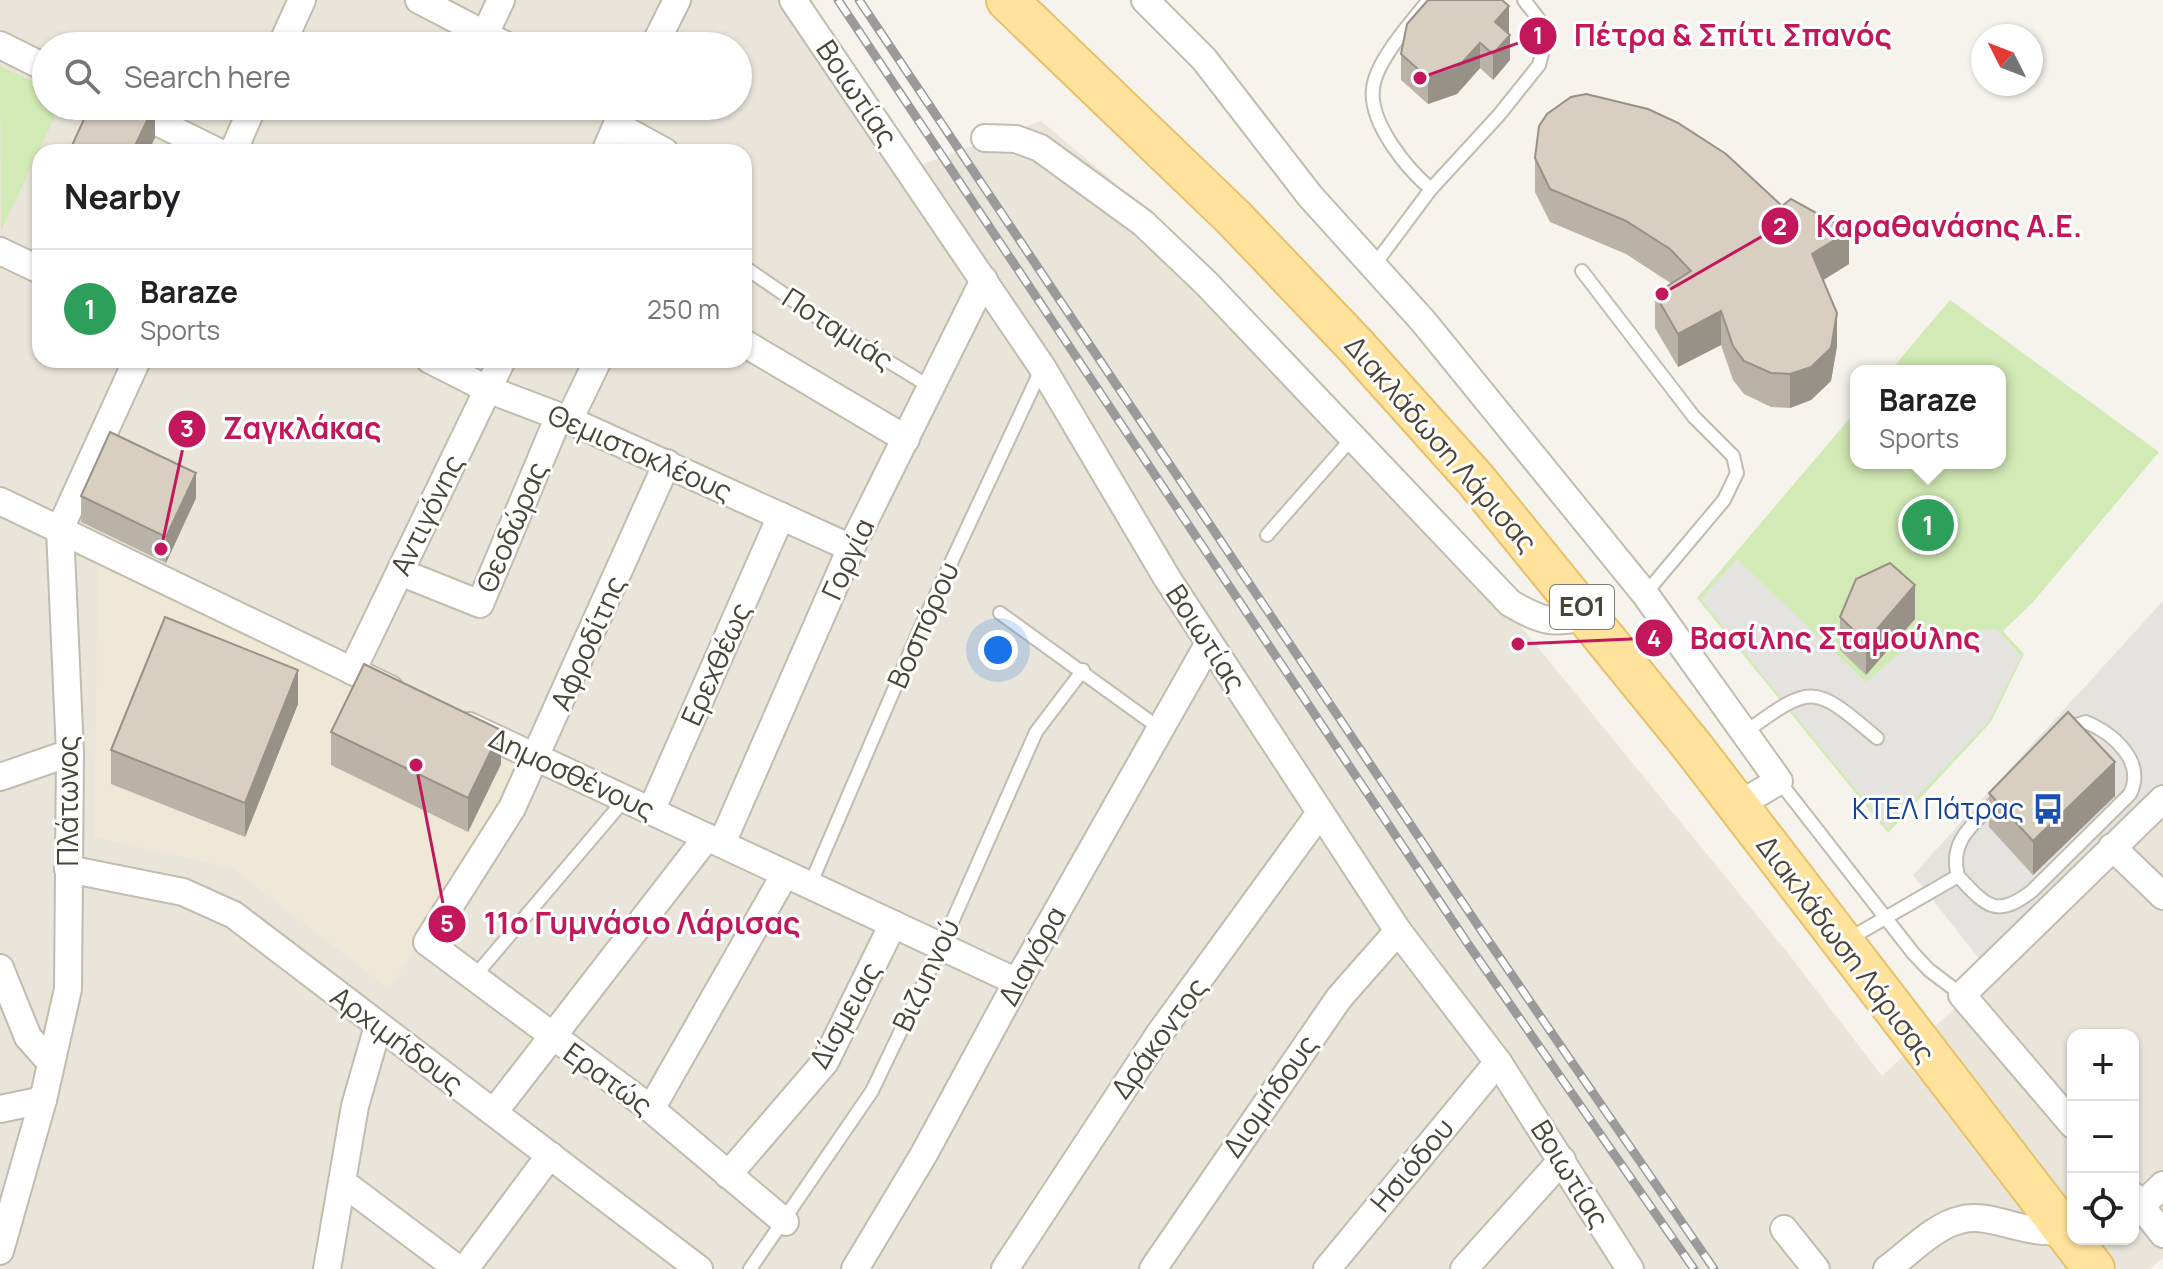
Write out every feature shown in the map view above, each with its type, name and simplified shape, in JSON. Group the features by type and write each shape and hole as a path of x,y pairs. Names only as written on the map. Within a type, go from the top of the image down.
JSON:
{"main road":[{"name":"Διακλάδωση Λάρισας","path":"1007,0 1180,165 1347,336 1427,424 1588,616 2094,1269"}],"street":[{"path":"287,32 302,0"},
{"path":"419,0 481,32"},
{"path":"497,32 501,0"},
{"path":"661,32 677,0"},
{"name":"Βοιωτίας","path":"793,0 1042,367 1209,643 1320,813 1398,931 1498,1062 1630,1269"},
{"path":"1145,0 1204,59 1371,268 1423,321 1645,594 1779,781 1737,806"},
{"path":"0,45 32,61"},
{"path":"153,120 202,144"},
{"path":"236,144 247,120"},
{"path":"608,144 618,120"},
{"path":"631,120 657,144"},
{"path":"985,138 1016,139 1040,148 1143,223 1510,603 1538,619 1556,623 1588,616"},
{"path":"0,251 32,266"},
{"name":"Γοργία","path":"494,1112 714,840 851,548 984,280"},
{"path":"752,348 906,439"},
{"name":"Πλάτωνος","path":"0,1251 43,1100 67,999 70,753 60,529 133,368"},
{"name":"Θεμιστοκλέους","path":"446,368 487,389 564,418 667,463 851,548"},
{"name":"Αντιγόνης","path":"352,671 498,368"},
{"path":"564,418 593,368"},
{"name":"Θεοδώρας","path":"400,572 480,604 564,418"},
{"name":"Αφροδίτης","path":"427,942 492,843 538,758 667,463"},
{"path":"0,501 409,697"},
{"name":"Ερεχθέως","path":"651,811 781,516"},
{"name":"Διαγόρα","path":"855,1269 924,1154 1017,982 1209,643"},
{"name":"Δημοσθένους","path":"452,718 1017,982"},
{"path":"0,777 70,753"},
{"path":"2067,1118 1962,995 2163,799"},
{"name":"Δράκοντος","path":"1005,1269 1124,1085 1320,813"},
{"path":"2112,847 2163,896"},
{"name":"Αρχιμήδους","path":"68,869 183,892 222,908 494,1112 686,1264"},
{"path":"651,1109 785,874"},
{"name":"Δίσμειας","path":"728,1175 825,1062 893,924"},
{"name":"Διομήδους","path":"1153,1269 1339,998 1398,931"},
{"name":"Ερατώς","path":"427,942 651,1109 785,1222"},
{"path":"0,968 28,1037 51,1063"},
{"path":"327,1269 355,1106 378,1026"},
{"name":"Ησιόδου","path":"1327,1269 1498,1062"},
{"path":"0,1109 43,1100"},
{"path":"465,1269 550,1155"},
{"path":"1464,1269 1562,1160"},
{"path":"342,1182 458,1269"},
{"path":"2139,1200 2163,1185"},
{"path":"2139,1204 2163,1234"},
{"path":"1887,1269 1949,1224 1962,1219 1981,1218 2031,1232 2064,1230"},
{"path":"1784,1229 1816,1269"}],"lane":[{"path":"1429,0 1392,46 1373,89 1382,126 1405,167 1431,189"},
{"path":"1371,268 1431,189 1499,115 1539,65 1548,31 1524,0"},
{"path":"1582,271 1694,417 1727,448 1737,473 1724,500 1645,594"},
{"name":"Ποταμιάς","path":"752,272 827,324 932,388"},
{"name":"Βοσπόρου","path":"810,885 920,629 1042,367"},
{"path":"1267,535 1353,437"},
{"path":"1000,613 1162,730"},
{"name":"Βιζυηνού","path":"750,1269 872,1091 941,947 1036,732 1083,670"},
{"path":"1744,733 1783,705 1812,695 1832,700 1877,738"},
{"path":"2006,790 1960,841 1953,858 1958,876 1983,903 1999,908 2014,905 2130,794 2137,770 2130,758 2100,728 2086,722 2074,725 2060,731 2049,743"},
{"path":"1779,781 1929,970 1962,995"},
{"path":"474,977 625,799"},
{"path":"1841,943 1958,876"}],"shaded area":[{"path":"0,0 797,0 912,168 1041,121 1166,226 1491,590 1787,952 1882,1076 2163,814 2163,1258 2149,1269 0,1269"},
{"path":"98,559 528,766 495,829 389,989 232,868 94,837"},
{"path":"1737,559 1866,682 1923,633 1996,629 2021,656 1988,722 1887,828 1701,599"},
{"path":"2163,601 2163,788 1981,961 1913,875"}],"green space":[{"path":"0,66 32,81 32,120 53,120 42,144 32,144 32,165 1,231"},
{"path":"1950,300 2159,452 2033,602 2003,631 2024,654 1991,722 1888,833 1697,598 1850,418 1850,469 2006,469 2006,365 1895,365"}],"building":[{"path":"1428,0 1502,0 1509,6 1495,22 1510,35 1493,54 1480,43 1457,68 1428,78 1401,54 1407,24"},
{"path":"1586,94 1648,109 1678,123 1726,154 1782,206 1791,199 1849,231 1812,254 1837,313 1831,348 1811,367 1790,374 1771,373 1744,361 1733,346 1721,311 1678,334 1655,294 1691,271 1670,249 1626,221 1550,189 1535,158 1539,126 1547,114 1571,97"},
{"path":"84,120 147,120 136,144 73,144"},
{"path":"110,432 196,473 166,537 81,496"},
{"path":"1890,563 1915,585 1866,642 1840,617 1856,579"},
{"path":"165,617 298,670 245,803 111,750"},
{"path":"364,664 501,730 468,798 331,732"},
{"path":"2068,712 2115,762 2033,841 1989,793"}],"railway":[{"path":"838,0 1468,944 1694,1269"},
{"path":"859,0 1483,933 1714,1269"}],"place":[{"name":"Πέτρα & Σπίτι Σπανός","path":"1420,78"},
{"name":"Καραθανάσης Α.Ε.","path":"1662,294"},
{"name":"Baraze","path":"1928,525"},
{"name":"Ζαγκλάκας","path":"161,549"},
{"name":"Βασίλης Σταμούλης","path":"1518,644"},
{"name":"11ο Γυμνάσιο Λάρισας","path":"416,765"},
{"name":"ΚΤΕΛ Πάτρας","path":"2048,809"}]}
